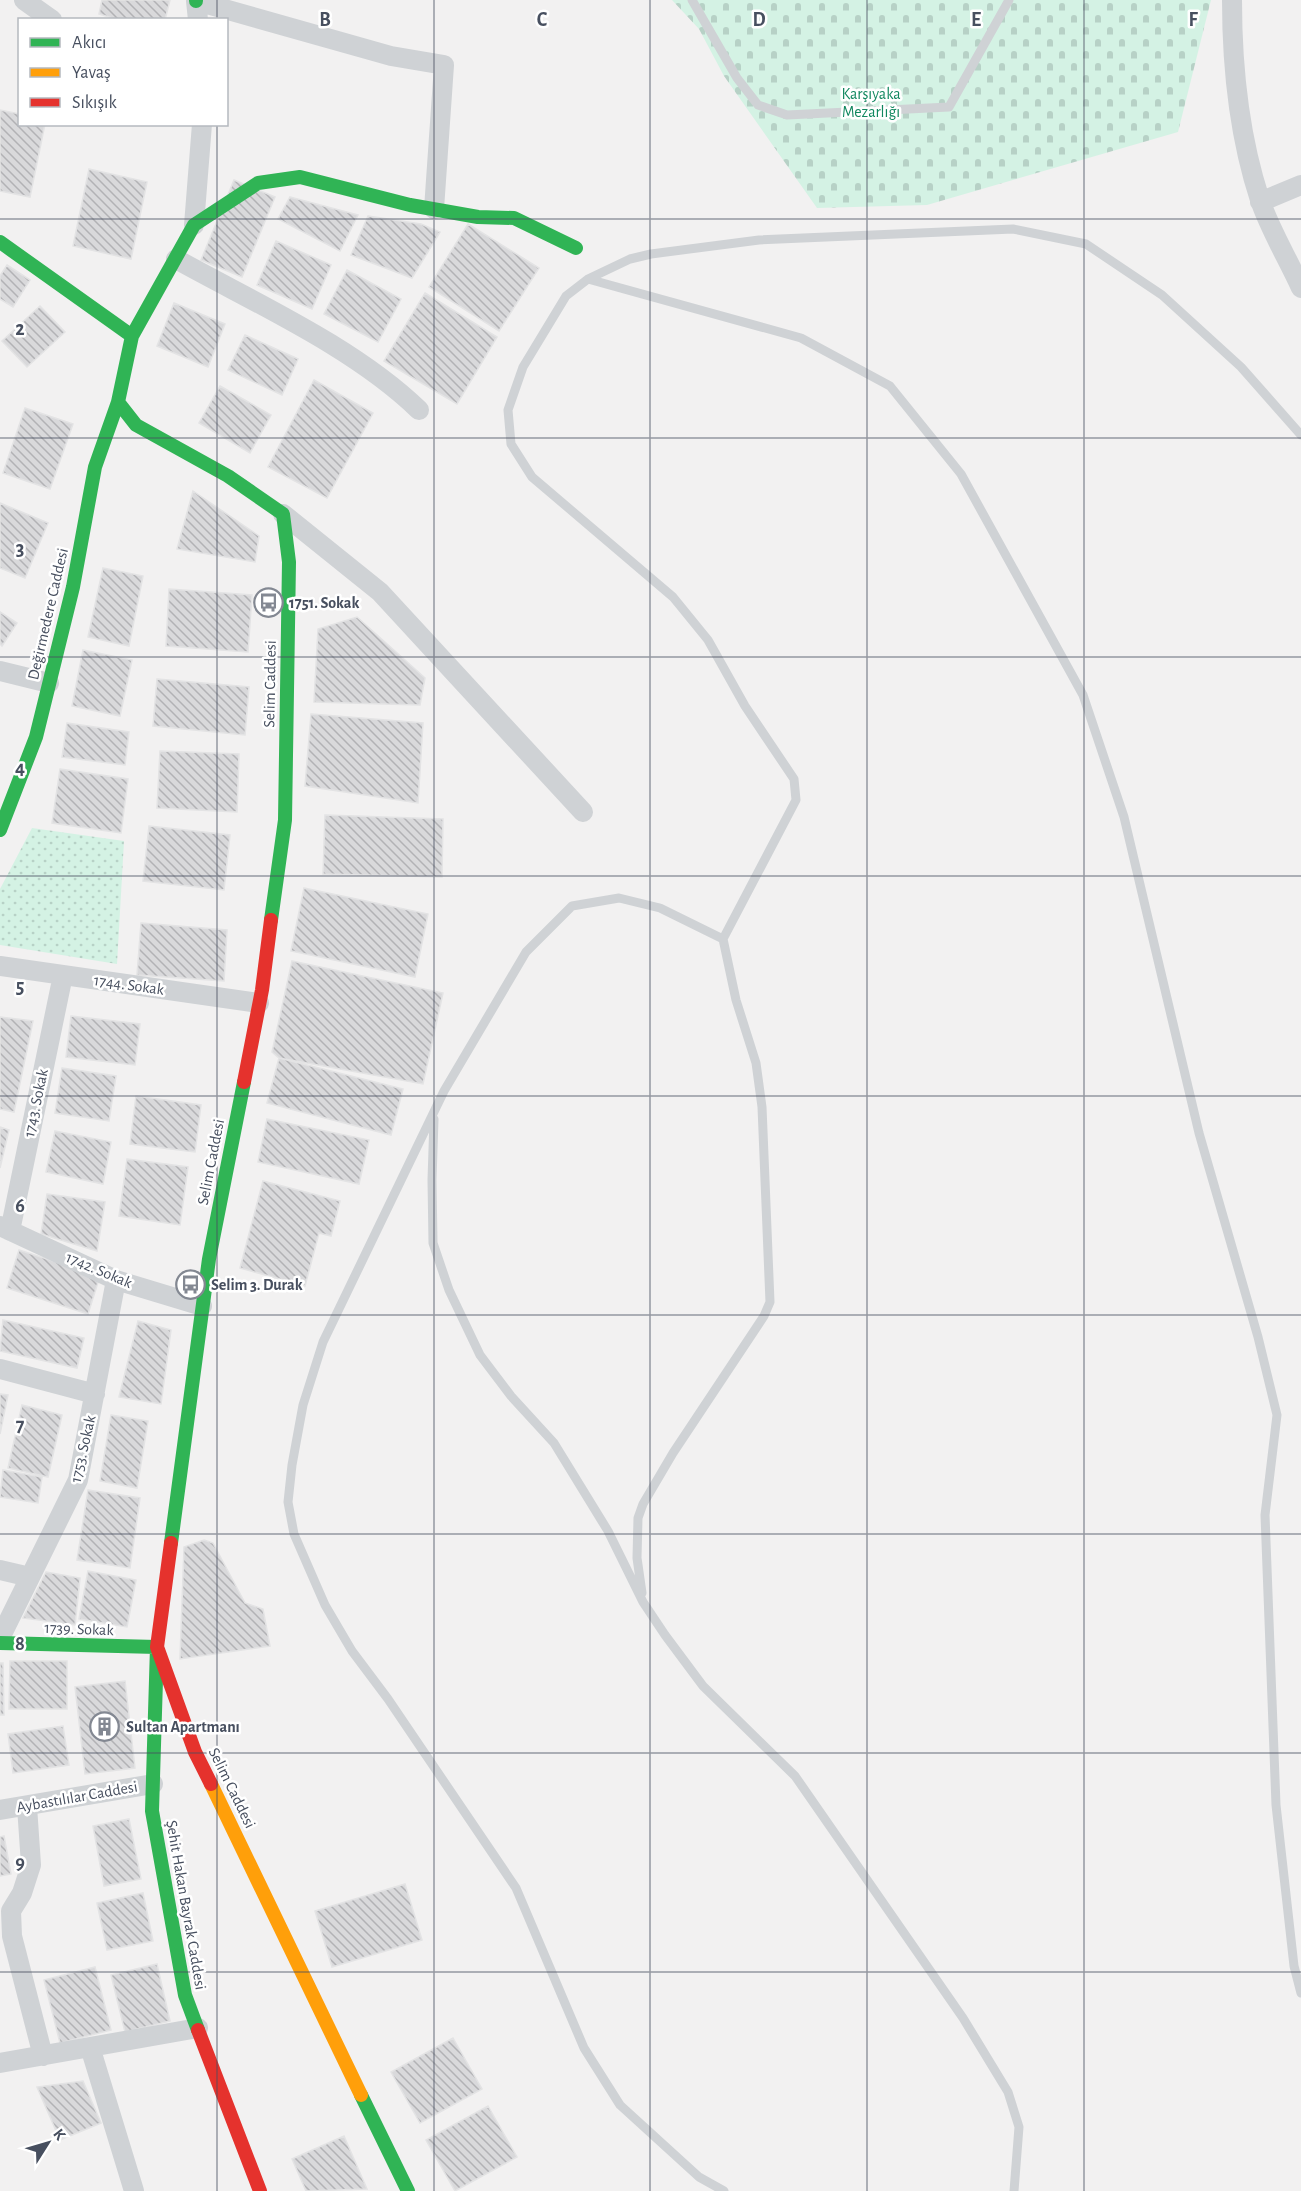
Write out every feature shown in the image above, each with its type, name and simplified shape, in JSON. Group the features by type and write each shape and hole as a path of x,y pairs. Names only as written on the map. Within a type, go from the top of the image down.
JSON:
{"main road":[{"path":"283,514 228,476 136,424 118,402 132,336 194,225 258,183 300,177 434,209 478,217 514,218 576,248"},
{"path":"0,242 132,336"},
{"name":"Değirmedere Caddesi","path":"0,830 36,737 73,587 95,467 118,402"},
{"name":"Selim Caddesi","path":"283,514 289,562 285,820 259,1003 202,1306 157,1647 195,1752 408,2191"},
{"name":"1739. Sokak","path":"0,1643 157,1647"},
{"name":"Şehit Hakan Bayrak Caddesi","path":"157,1647 152,1811 185,1995 260,2191"}],"street":[{"path":"24,0 49,18"},
{"path":"1232,0 1232,38 1239,108 1260,202 1301,288"},
{"path":"197,7 391,56 444,65 434,209"},
{"path":"194,225 202,126"},
{"path":"1260,202 1301,185"},
{"path":"176,259 322,340 390,382 419,410"},
{"path":"283,514 380,592 583,812"},
{"path":"0,671 49,683"},
{"name":"1744. Sokak","path":"0,966 259,1003"},
{"name":"1743. Sokak","path":"5,1228 63,975"},
{"name":"1742. Sokak","path":"5,1228 116,1280 202,1306"},
{"name":"1753. Sokak","path":"0,1638 78,1480 116,1280"},
{"path":"0,1369 95,1394"},
{"path":"0,1570 30,1577"},
{"name":"Aybastılılar Caddesi","path":"0,1810 153,1784"},
{"path":"27,1806 32,1865 22,1893 11,1911 12,1936 44,2056"},
{"path":"0,2063 198,2028"},
{"path":"90,2047 134,2191"}],"lane":[{"path":"692,0 737,78 758,105 788,115 949,107 1009,0"},
{"path":"643,1602 637,1558 638,1518 643,1503 673,1453 765,1316 770,1302 762,1107 756,1063 736,1000 723,939 796,800 794,779 745,706 708,640 673,597 532,477 511,444 508,410 523,367 566,296 588,279 630,260 651,254 759,240 1013,229 1086,244 1162,295 1241,367 1301,435"},
{"path":"588,279 801,338 890,386 961,474 1083,695 1124,817 1199,1133 1258,1337 1277,1414 1265,1515 1276,1806 1294,1966 1301,1993"},
{"path":"723,939 660,908 619,898 572,906 526,952 444,1091 323,1342 303,1405 288,1502 294,1534 325,1605 352,1651 388,1699 516,1888 584,2048 620,2105 699,2177 724,2191"},
{"path":"435,1112 432,1180 433,1243 449,1290 480,1355 511,1396 554,1443 608,1531 643,1602 703,1686 795,1776 963,2018 1008,2092 1019,2127 1014,2191"}],"green space":[{"name":"Karşıyaka Mezarlığı","path":"672,0 1211,0 1178,132 927,205 817,208 724,76 699,29"},
{"path":"32,828 124,841 117,964 0,945 0,889"}],"building":[{"path":"102,0 170,0 166,18 112,18 99,14"},
{"path":"0,110 18,114 18,126 45,126 30,197 0,191"},
{"path":"89,169 147,182 131,259 73,246"},
{"path":"234,180 275,197 242,277 201,260"},
{"path":"290,197 358,215 340,251 278,219"},
{"path":"368,216 421,224 440,232 412,278 351,255"},
{"path":"468,224 539,268 499,331 429,287"},
{"path":"276,241 331,265 312,309 257,285"},
{"path":"7,265 30,280 13,307 0,299 0,276"},
{"path":"347,270 401,299 378,342 324,314"},
{"path":"425,293 497,337 457,404 384,361"},
{"path":"174,303 225,324 208,367 157,346"},
{"path":"40,306 65,332 27,367 2,341"},
{"path":"245,335 298,359 282,395 228,370"},
{"path":"314,380 373,413 327,498 268,467"},
{"path":"220,386 271,415 250,453 199,423"},
{"path":"25,408 73,424 50,489 3,473"},
{"path":"193,491 259,536 255,562 177,549"},
{"path":"0,503 48,523 25,578 0,568"},
{"path":"103,568 143,576 129,646 88,637"},
{"path":"169,589 252,595 248,652 166,646"},
{"path":"0,612 17,623 2,646 0,644"},
{"path":"357,617 425,678 420,705 314,702 318,629"},
{"path":"83,650 132,660 120,716 72,706"},
{"path":"157,679 249,687 245,735 153,726"},
{"path":"311,714 423,723 418,803 305,786"},
{"path":"67,723 129,732 125,765 62,757"},
{"path":"160,751 239,754 237,812 157,808"},
{"path":"60,769 128,779 121,833 52,823"},
{"path":"325,815 443,819 442,877 323,874"},
{"path":"149,826 230,835 224,890 143,881"},
{"path":"304,888 428,914 415,977 291,951"},
{"path":"141,923 227,930 224,981 137,975"},
{"path":"292,961 443,993 423,1084 279,1058 272,1052"},
{"path":"71,1016 140,1024 135,1065 66,1057"},
{"path":"0,1017 33,1021 14,1112 0,1109"},
{"path":"279,1058 403,1089 391,1135 267,1103"},
{"path":"62,1068 116,1076 109,1121 55,1113"},
{"path":"136,1096 201,1105 195,1152 130,1144"},
{"path":"267,1119 369,1140 359,1184 258,1162"},
{"path":"0,1127 9,1130 0,1168"},
{"path":"55,1131 111,1142 103,1184 46,1172"},
{"path":"127,1159 188,1167 180,1225 119,1216"},
{"path":"263,1181 340,1201 331,1236 319,1233 305,1286 240,1268"},
{"path":"47,1194 105,1202 97,1251 41,1234"},
{"path":"19,1250 100,1276 88,1314 7,1288"},
{"path":"3,1320 84,1338 77,1368 0,1351"},
{"path":"138,1321 171,1330 161,1404 119,1397"},
{"path":"0,1394 8,1395 0,1434"},
{"path":"22,1405 62,1415 48,1477 8,1468"},
{"path":"111,1415 148,1421 137,1488 100,1481"},
{"path":"3,1470 42,1477 38,1503 0,1497"},
{"path":"88,1490 140,1498 130,1568 77,1560"},
{"path":"204,1540 213,1543 245,1603 263,1609 270,1646 180,1659 184,1547"},
{"path":"88,1571 136,1580 127,1627 79,1619"},
{"path":"46,1572 80,1578 75,1625 23,1618"},
{"path":"10,1661 67,1661 67,1709 9,1709"},
{"path":"0,1663 3,1663 4,1715 0,1715"},
{"name":"Sultan Apartmanı","path":"125,1681 135,1768 85,1774 75,1687"},
{"path":"63,1726 69,1765 13,1773 8,1734"},
{"path":"129,1819 141,1879 104,1886 93,1826"},
{"path":"4,1836 11,1874 0,1876 0,1837"},
{"path":"405,1884 422,1940 332,1967 315,1911"},
{"path":"143,1893 153,1941 107,1950 97,1903"},
{"path":"157,1964 170,2021 125,2032 111,1975"},
{"path":"95,1967 111,2030 60,2043 44,1980"},
{"path":"453,2038 482,2089 420,2123 391,2072"},
{"path":"83,2081 101,2123 60,2140 37,2087"},
{"path":"488,2106 517,2157 455,2191 426,2140"},
{"path":"344,2136 367,2189 306,2191 292,2159"}],"traffic: fast":[{"path":"132,336 194,225 258,183 300,177 410,205 478,217 514,218 576,248"},
{"path":"0,242 132,336 118,402 95,467 73,587 36,737 0,830"},
{"path":"118,402 136,425 228,476 283,514 289,562 285,820 271,920"},
{"path":"171,1543 209,1259 244,1082"},
{"path":"0,1643 157,1647 152,1811 185,1995 198,2030"},
{"path":"361,2095 408,2191"}],"traffic: slow":[{"path":"211,1784 361,2095"}],"traffic: jam":[{"path":"244,1082 262,990 271,920"},
{"path":"171,1543 157,1647 195,1752 211,1784"},
{"path":"198,2030 260,2191"}],"place":[{"name":"1751. Sokak","path":"268,603"},
{"name":"Selim 3. Durak","path":"190,1285"},
{"name":"Sultan Apartmanı","path":"105,1727"}]}
